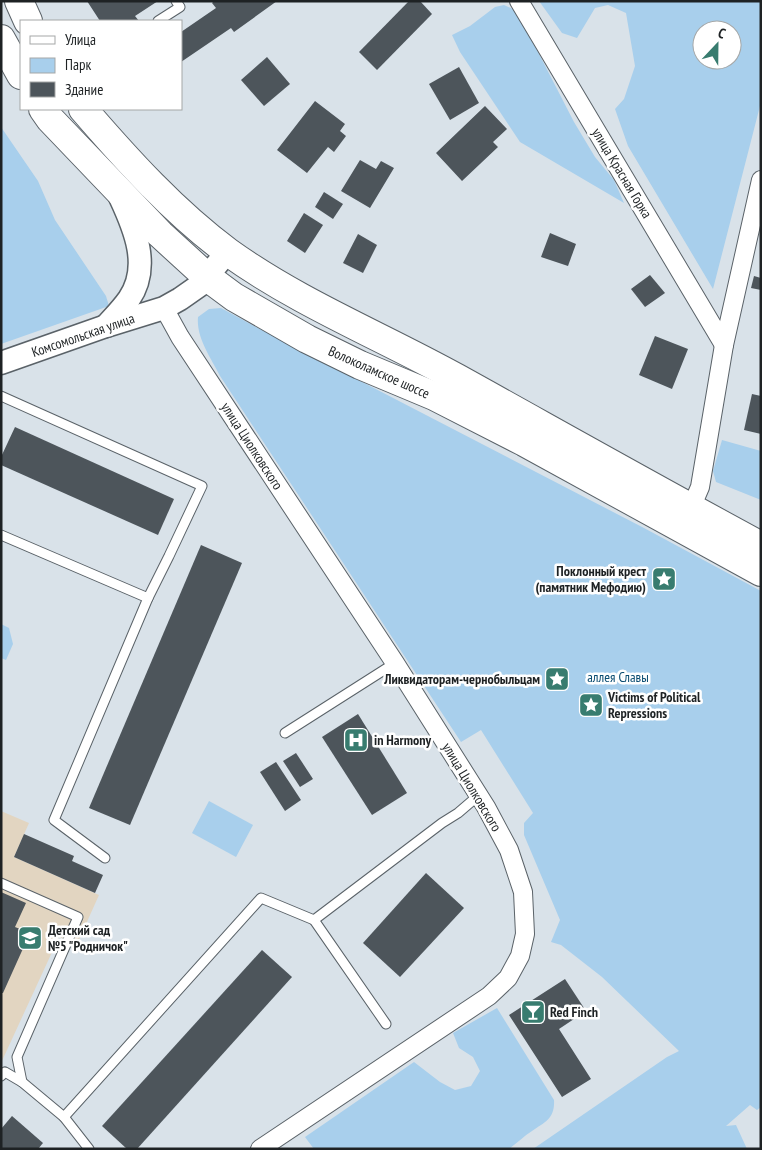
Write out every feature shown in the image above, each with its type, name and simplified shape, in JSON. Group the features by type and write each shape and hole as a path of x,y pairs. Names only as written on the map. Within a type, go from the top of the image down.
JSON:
{"main road":[{"path":"19,1 28,20"},
{"path":"1,39 20,73"},
{"name":"Волоколамское шоссе","path":"44,110 50,119 160,234 207,277 234,297 308,339 360,365 434,396 524,442 761,572"},
{"name":"Волоколамское шоссе","path":"84,110 126,158 184,216 228,251 278,284 444,371 761,546"}],"street":[{"name":"улица Красная Горка","path":"519,1 724,345"},
{"path":"690,508 700,487 724,345 761,180"},
{"path":"106,326 135,288 141,264 139,246 131,220 117,189"},
{"name":"Комсомольская улица","path":"1,363 164,308 193,290 207,277 228,251"},
{"name":"улица Циолковского","path":"164,308 180,337 395,663 478,796 509,850 523,892 525,934 520,956 508,978 489,996 260,1149"}],"lane":[{"path":"160,20 180,7 176,1"},
{"path":"1,396 202,486 170,556 148,598 54,820 105,858"},
{"path":"1,535 148,598"},
{"path":"285,733 395,663"},
{"path":"314,920 478,796"},
{"path":"1,883 78,917 17,1057 22,1082"},
{"path":"64,1117 261,898 314,920 386,1024"},
{"path":"1,1076 5,1072 22,1082 64,1117 89,1149"}],"shaded area":[{"name":"Детский сад №5 \"Родничок\"","path":"1,811 29,823 14,857 99,895 77,944 59,937 1,1063"}],"green space":[{"path":"539,1 761,1 761,102 713,289 628,146 615,109 624,99 635,66 626,13 608,5 595,8 577,38 562,33"},
{"path":"504,5 513,9 538,52 574,122 595,157 614,180 624,203 520,142 460,52 452,35 470,26 495,7"},
{"path":"1,127 38,181 55,220 106,296 109,306 1,344"},
{"name":"аллея Славы","path":"221,308 761,591 761,1107 757,1110 750,1105 726,1126 736,1125 747,1149 533,1149 667,1057 679,1051 602,977 561,945 551,942 560,920 524,835 524,823 533,813 481,730 461,742 220,376 199,333 198,317 209,309"},
{"path":"722,440 761,451 761,500 716,482 713,471"},
{"path":"1,624 9,628 13,644 6,660 1,658"},
{"path":"209,801 253,825 236,857 192,833"},
{"path":"497,1008 554,1100 551,1116 509,1149 314,1149 305,1137 414,1062 440,1082 455,1090 471,1086 480,1071 473,1057 459,1048 453,1033"}],"building":[{"path":"87,1 158,1 135,16 138,20 99,20"},
{"path":"214,1 277,1 234,32 231,28 182,61 182,31 216,8 212,3"},
{"path":"409,1 420,1 432,14 377,70 359,52"},
{"path":"267,57 290,84 264,106 241,80"},
{"path":"459,67 479,103 450,120 429,84"},
{"path":"315,101 345,124 340,131 346,136 334,152 328,147 307,173 277,150"},
{"path":"485,106 507,129 493,142 498,147 462,181 436,153"},
{"path":"360,160 376,169 381,161 394,168 370,208 341,191"},
{"path":"324,192 343,204 333,219 315,207"},
{"path":"304,213 323,225 305,253 287,241"},
{"path":"550,233 576,244 568,266 541,257"},
{"path":"358,234 377,245 363,273 343,263"},
{"path":"650,275 665,293 645,307 631,289"},
{"path":"754,276 761,278 761,290 751,288"},
{"path":"655,336 688,349 672,389 639,375"},
{"path":"752,394 761,396 761,434 744,430"},
{"path":"15,427 174,499 158,535 1,465 1,457"},
{"path":"201,545 242,563 130,825 89,808"},
{"path":"358,714 407,793 372,815 322,737"},
{"path":"296,753 313,779 300,787 283,761"},
{"path":"276,762 301,800 285,811 260,772"},
{"path":"24,834 74,856 72,861 103,875 95,893 14,857"},
{"path":"426,873 464,908 400,977 363,943"},
{"path":"1,892 26,903 15,927 30,933 3,993 1,993"},
{"path":"262,950 292,977 137,1149 127,1149 102,1126"},
{"path":"565,979 586,1011 559,1029 591,1079 562,1097 509,1015"},
{"path":"12,1116 43,1143 38,1149 1,1149 1,1129"}],"place":[{"name":"Поклонный крест (памятник Мефодию)","path":"664,579"},
{"name":"Ликвидаторам-чернобыльцам","path":"557,679"},
{"name":"Victims of Political Repressions","path":"591,705"},
{"name":"in Harmony","path":"356,740"},
{"name":"Детский сад №5 \"Родничок\"","path":"30,938"},
{"name":"Red Finch","path":"533,1012"}]}
